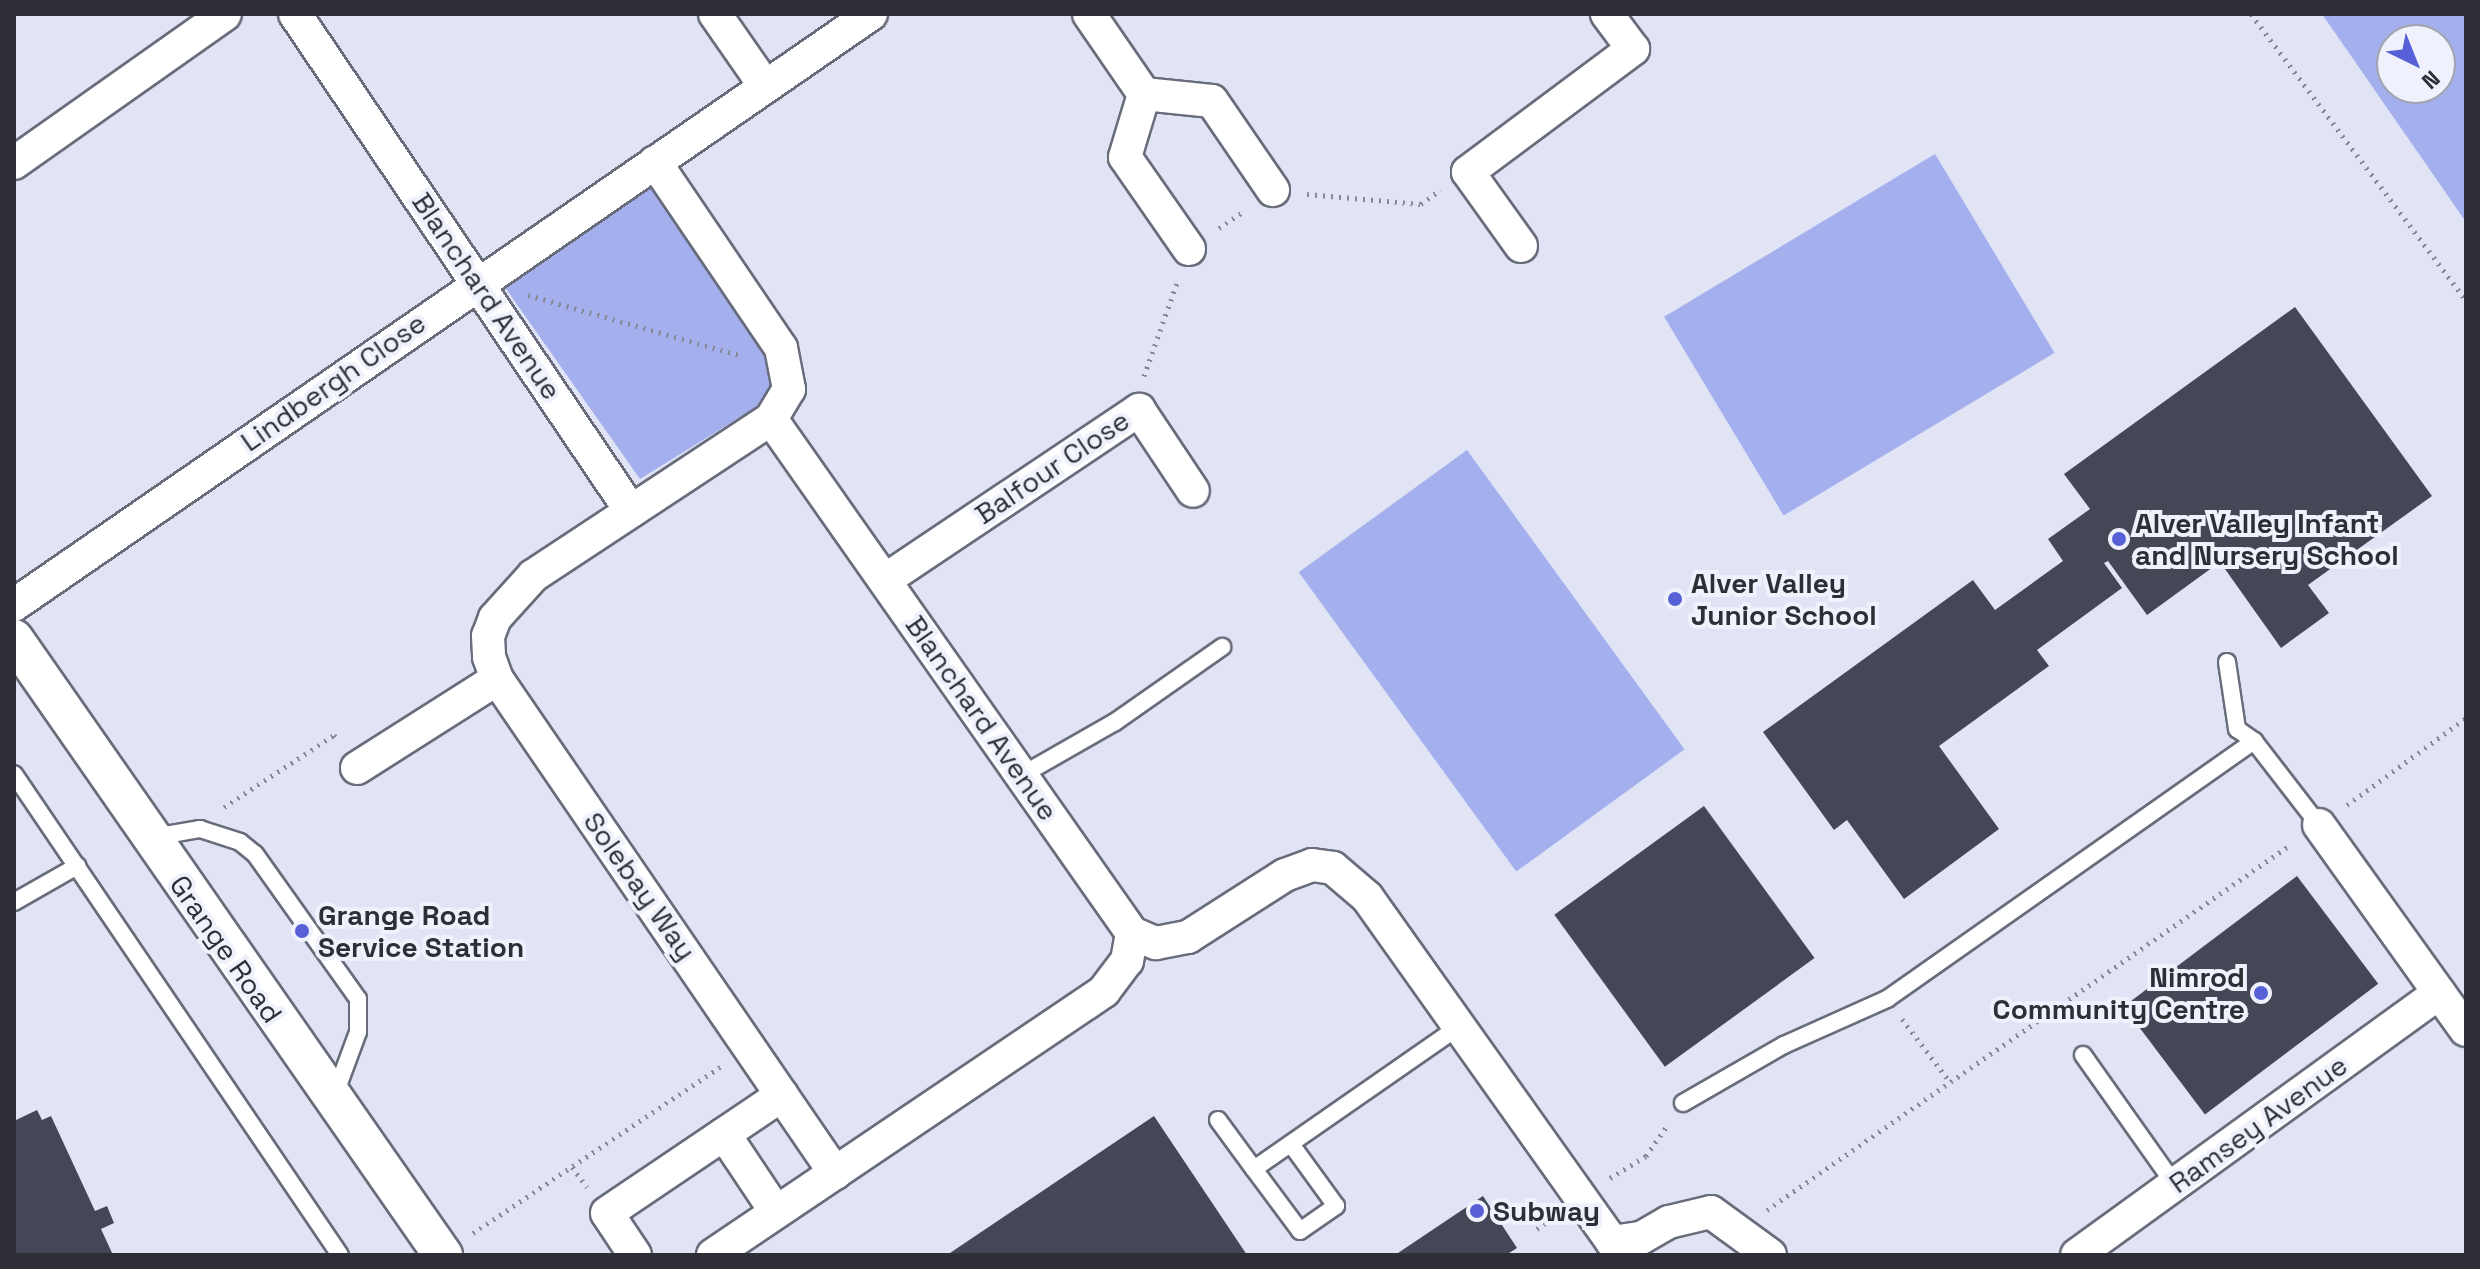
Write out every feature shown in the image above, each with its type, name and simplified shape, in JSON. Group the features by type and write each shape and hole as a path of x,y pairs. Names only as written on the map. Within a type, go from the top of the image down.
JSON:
{"street":[{"path":"14,163 225,14"},
{"name":"Blanchard Avenue","path":"295,14 479,280 631,511"},
{"path":"715,14 765,86"},
{"name":"Lindbergh Close","path":"14,605 479,280 871,14"},
{"path":"1089,14 1144,94 1212,101 1273,190"},
{"path":"1521,246 1468,172 1633,49 1618,18"},
{"path":"1144,94 1125,157 1189,249"},
{"path":"631,511 771,419 789,389 789,369 781,348 655,162"},
{"name":"Balfour Close","path":"885,580 1139,410 1193,491"},
{"name":"Blanchard Avenue","path":"771,419 1132,933"},
{"name":"Solebay Way","path":"631,511 506,601 488,636 497,679 835,1173"},
{"name":"Grange Road","path":"14,639 148,838 442,1254"},
{"path":"357,768 497,679"},
{"path":"2319,825 2466,1030"},
{"path":"713,1255 1104,991 1127,961 1132,933 1156,943 1188,937 1285,875 1312,865 1333,868 1367,897 1612,1242 1641,1238 1669,1222 1711,1212 1770,1255"},
{"name":"Ramsey Avenue","path":"2077,1255 2439,993"},
{"path":"635,1255 607,1213 782,1095"},
{"path":"724,1134 776,1212"}],"lane":[{"path":"1022,775 1115,722 1222,647"},
{"path":"2227,662 2237,729 2254,741 2319,825"},
{"path":"1683,1103 1784,1045 1887,999 2254,741"},
{"path":"14,774 340,1255"},
{"path":"148,838 200,829 240,842 255,854 341,974 358,999 361,1018 333,1100"},
{"path":"14,902 77,866"},
{"path":"1254,1169 1458,1027"},
{"path":"2083,1055 2175,1185"},
{"path":"1218,1120 1300,1231 1336,1206 1291,1144"}],"path":[{"path":"2251,14 2466,300"},
{"path":"1139,410 1144,373 1189,249 1273,190 1421,204 1468,172"},
{"path":"479,280 789,369"},
{"path":"1737,1231 2319,825 2466,718"},
{"path":"214,813 334,735 357,768"},
{"path":"1887,999 1950,1082"},
{"path":"442,1254 727,1062"},
{"path":"1537,1229 1579,1197 1646,1156 1683,1103"}],"shaded area":[{"path":"2322,14 2466,14 2466,222 2384,104 2456,104 2456,24 2376,24 2376,92"},
{"path":"1935,154 2054,353 1784,516 1664,317"},
{"path":"652,183 771,361 773,388 766,401 640,479 504,286"},
{"path":"1467,450 1684,749 1516,872 1299,572"}],"building":[{"path":"2295,307 2432,496 2308,585 2329,613 2281,648 2220,562 2147,615 2108,561 2104,563 2122,588 2037,650 2049,666 1939,746 1999,829 1904,899 1847,820 1834,830 1763,732 1973,580 1995,610 2063,561 2048,539 2090,509 2064,474"},
{"path":"1704,806 1815,958 1665,1067 1554,915"},
{"path":"2297,876 2378,984 2205,1114 2124,1007"},
{"path":"37,1110 42,1120 51,1116 95,1211 107,1206 114,1223 101,1229 113,1255 14,1255 14,1121"},
{"path":"1154,1116 1247,1255 947,1255"},
{"name":"Subway","path":"1483,1196 1517,1248 1506,1255 1395,1255"}],"place":[{"name":"Alver Valley Infant and Nursery School","path":"2119,539"},
{"name":"Alver Valley Junior School","path":"1675,599"},
{"name":"Grange Road Service Station","path":"302,931"},
{"name":"Nimrod Community Centre","path":"2261,993"},
{"name":"Subway","path":"1477,1211"}]}
